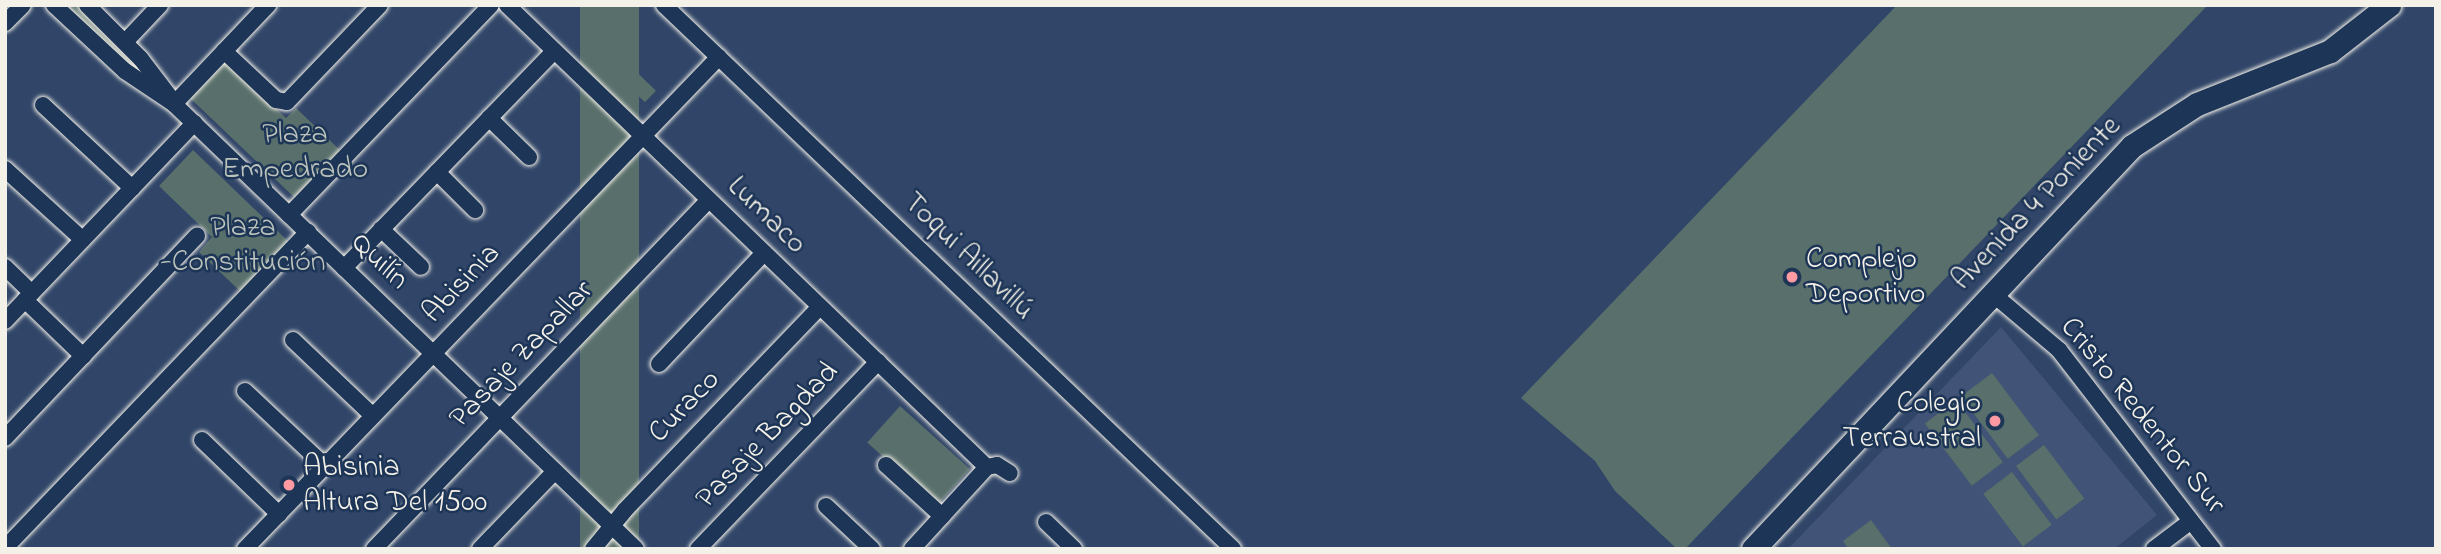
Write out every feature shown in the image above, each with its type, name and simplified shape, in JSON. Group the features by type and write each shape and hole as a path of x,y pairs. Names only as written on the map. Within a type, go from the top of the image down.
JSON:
{"street":[{"path":"5,23 23,5"},
{"name":"Quilín","path":"54,5 125,71 174,104"},
{"name":"Quilín","path":"87,5 125,42 174,104 194,124 636,549"},
{"path":"125,42 160,5"},
{"path":"174,104 268,5"},
{"path":"224,51 276,100 287,102 380,5"},
{"path":"289,215 491,5"},
{"name":"Lumaco","path":"507,5 987,467"},
{"name":"Toqui Aillavillú","path":"664,5 1229,548"},
{"name":"Avenida 4 Poniente","path":"1754,549 2114,162 2147,134 2214,96 2330,51 2389,5"},
{"path":"344,268 554,51"},
{"name":"Abisinia","path":"245,549 719,57"},
{"path":"43,105 132,188"},
{"path":"489,118 529,156"},
{"path":"5,321 194,124"},
{"path":"5,169 83,240"},
{"path":"437,172 475,210"},
{"name":"Pasaje Zapallar","path":"374,549 709,200"},
{"path":"381,229 421,267"},
{"path":"5,548 308,232"},
{"path":"5,438 197,236"},
{"path":"659,364 764,253"},
{"path":"5,267 83,356"},
{"name":"Cristo Redentor Sur","path":"1993,293 2059,350 2213,549"},
{"name":"Curaco","path":"593,549 614,527 625,510 820,307"},
{"path":"293,340 373,416"},
{"name":"Pasaje Bagdad","path":"698,549 878,362"},
{"path":"245,391 325,466"},
{"path":"202,440 279,514"},
{"path":"886,465 942,516"},
{"path":"912,549 987,467 997,465 1010,473"},
{"path":"480,549 555,471"},
{"path":"827,506 872,549"},
{"path":"2154,549 2191,521"},
{"path":"1046,522 1074,549"}],"shaded area":[{"name":"Colegio Terraustral","path":"2001,327 2157,515 2114,549 1788,549"}],"green space":[{"path":"61,5 81,5 155,85 117,59"},
{"path":"580,5 639,5 639,549 580,549"},
{"name":"Complejo Deportivo","path":"1897,5 2208,5 1685,549 1677,549 1615,491 1595,461 1521,398"},
{"path":"620,56 656,91 645,102 609,68"},
{"name":"Plaza Empedrado","path":"225,60 286,118 296,108 342,152 296,199 190,98"},
{"name":"Plaza -Constitución","path":"193,150 290,243 242,293 199,252 212,237 159,186"},
{"path":"1992,373 2039,435 2008,459 1961,396"},
{"path":"1956,400 2003,462 1972,486 1925,423"},
{"path":"900,406 970,469 937,505 867,442"},
{"path":"2044,445 2084,499 2056,520 2016,466"},
{"path":"2012,472 2052,525 2023,546 1983,494"},
{"path":"1871,520 1892,549 1848,549 1843,541"}],"place":[{"name":"Complejo Deportivo","path":"1792,277"},
{"name":"Colegio Terraustral","path":"1995,421"},
{"name":"Abisinia Altura Del 1500","path":"289,485"}]}
